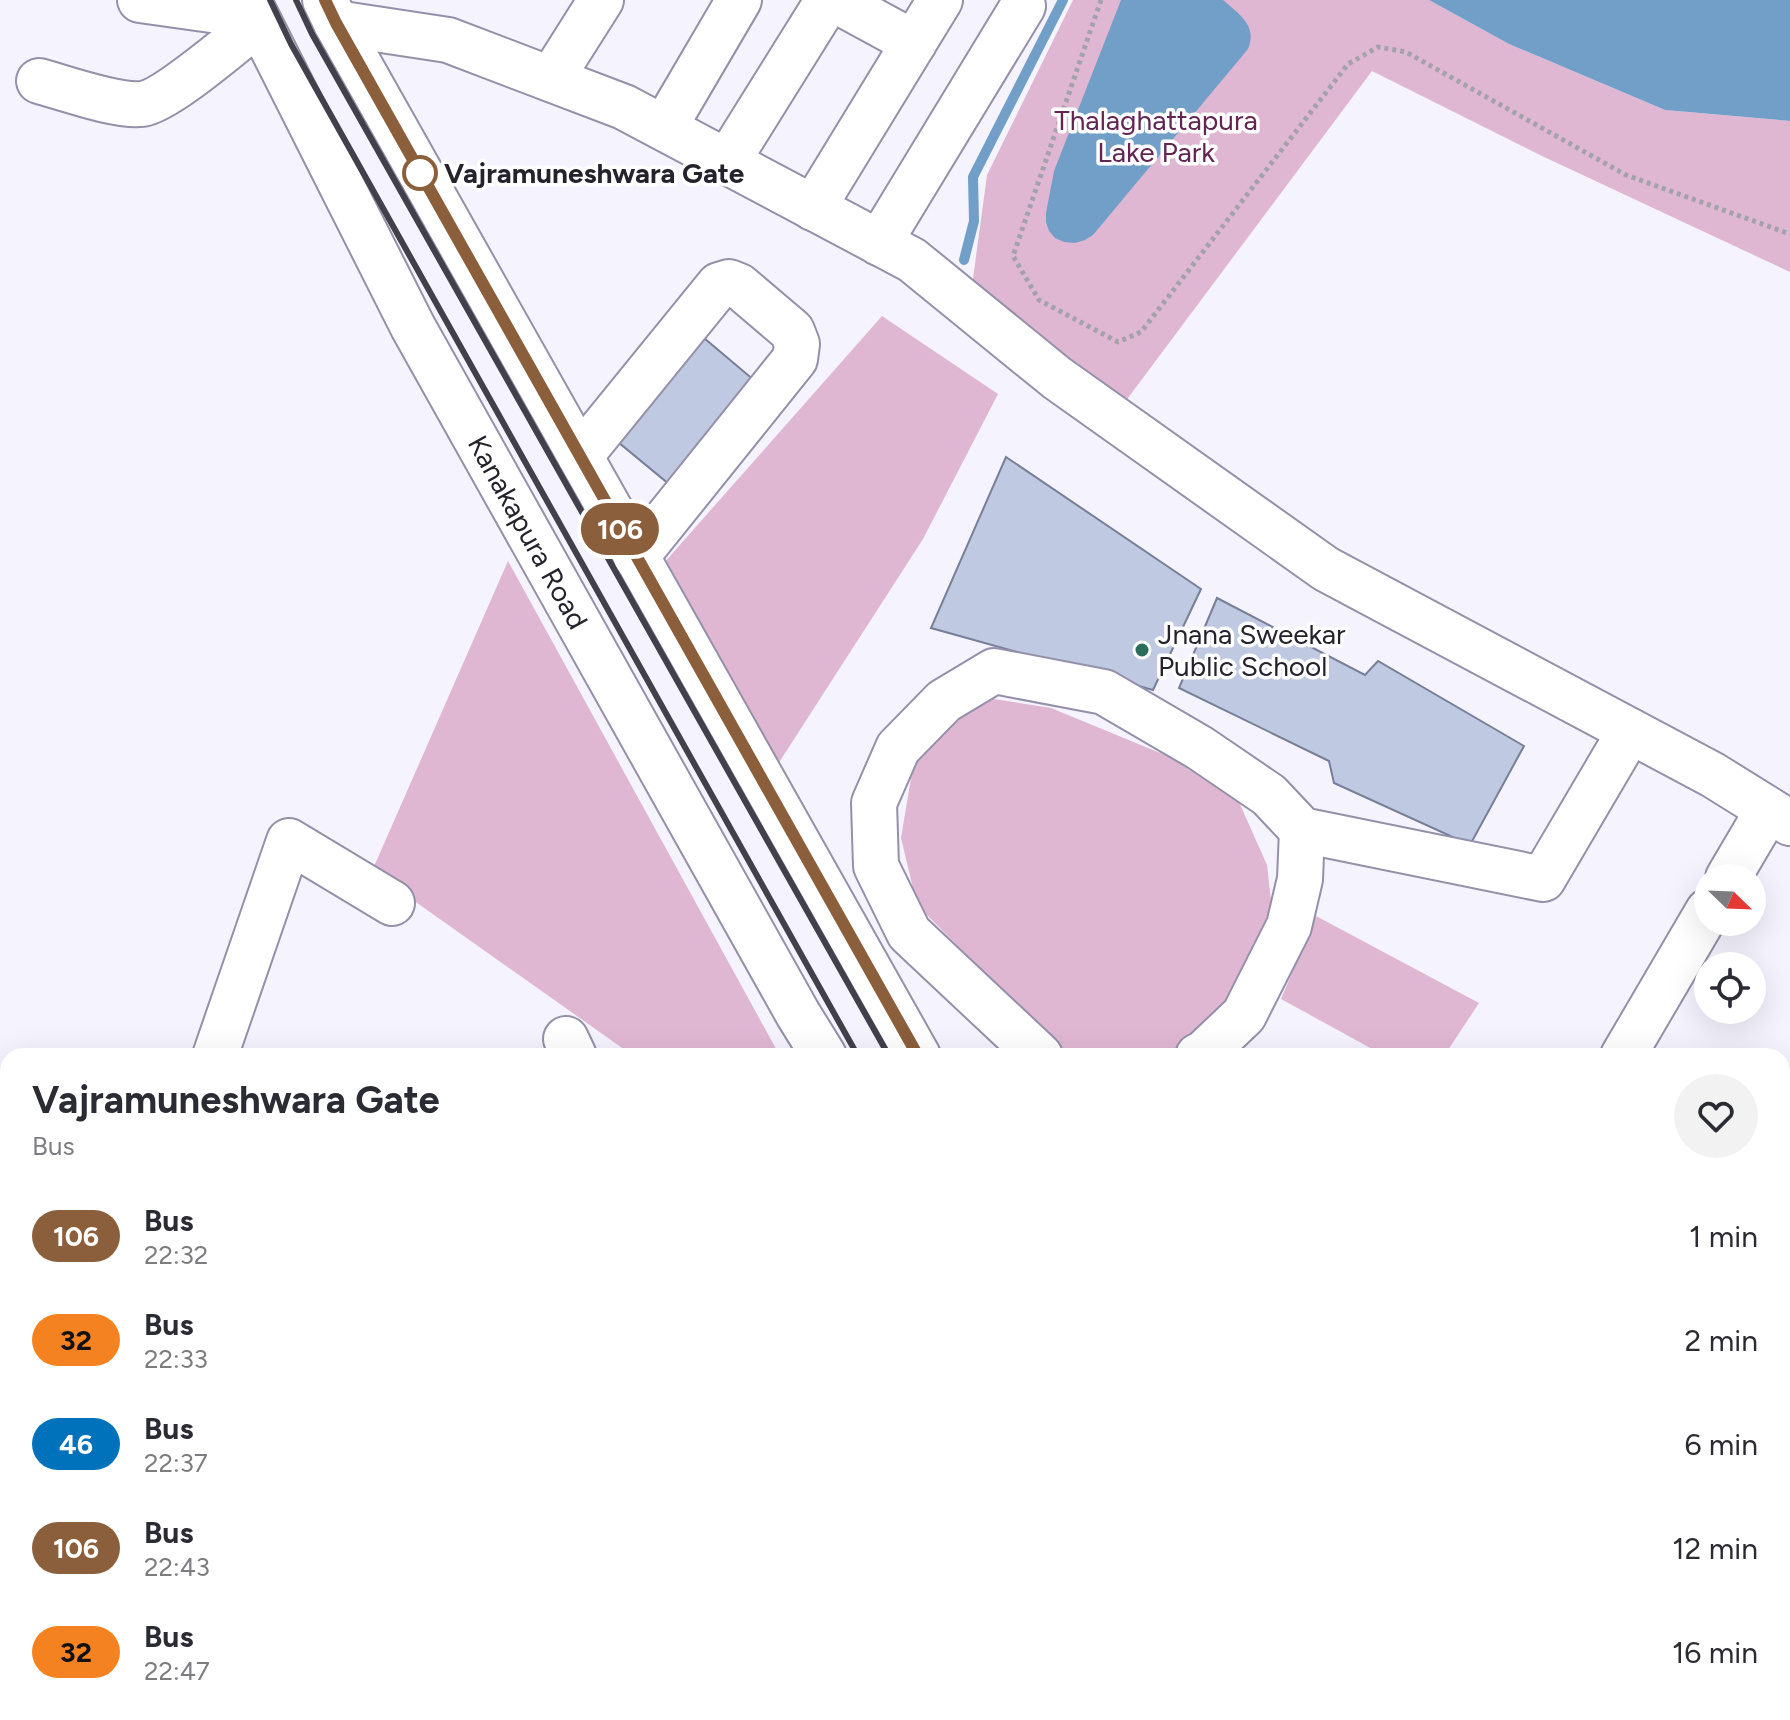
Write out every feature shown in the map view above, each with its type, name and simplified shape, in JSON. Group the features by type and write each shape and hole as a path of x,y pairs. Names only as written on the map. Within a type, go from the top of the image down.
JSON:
{"main road":[{"path":"140,0 253,13"},
{"path":"551,79 601,0"},
{"path":"664,128 739,0"},
{"path":"727,162 828,0"},
{"path":"835,0 914,43"},
{"path":"813,208 940,0"},
{"path":"879,243 1023,6"},
{"path":"330,12 448,40 624,107 912,260 1057,378 1326,569 1713,775 1779,816 1740,864"},
{"path":"330,12 913,1048"},
{"path":"39,81 119,102 142,104 162,96 253,13"},
{"name":"Kanakapura Road","path":"253,13 413,327 819,1048"},
{"path":"580,456 719,285 729,282 739,286 792,331 797,344 795,359 636,557"},
{"path":"1031,1048 909,933 876,866 874,803 898,748 944,701 994,671 1104,692 1200,748 1269,795 1302,830 1543,879 1630,731"},
{"path":"1209,1048 1244,1015 1289,926 1300,879 1302,830"},
{"path":"218,1048 289,841 392,903"},
{"path":"1628,1048 1694,935"}],"path":[{"path":"1101,0 1013,256 1039,300 1118,342 1141,332 1348,64 1378,47 1406,52 1626,175 1790,234"}],"green space":[{"name":"Thalaghattapura Lake Park","path":"1073,0 1429,0 1509,44 1665,110 1790,121 1790,272 1542,156 1372,71 1125,402 972,286 987,175"},
{"path":"882,316 998,394 923,539 778,764 663,564"},
{"path":"508,561 776,1048 622,1048 372,871"},
{"path":"982,697 1051,708 1170,757 1239,802 1267,865 1273,919 1243,991 1184,1048 1059,1048 917,905 901,838 914,760"},
{"path":"1316,916 1479,1003 1449,1048 1370,1048 1281,999"}],"water":[{"path":"1121,0 1223,0 1249,27 1250,41 1248,49 1093,235 1075,243 1064,242 1055,238 1046,222 1054,171"},
{"path":"1429,0 1790,0 1790,121 1665,110 1509,44"}],"building":[{"path":"704,338 761,386 675,489 618,442"},
{"path":"1006,457 1201,589 1153,690 931,628"},
{"path":"1217,598 1365,675 1378,661 1524,746 1470,845 1334,783 1329,761 1179,688"}],"waterway":[{"path":"964,260 974,221 973,177 1063,0"}],"railway":[{"path":"270,0 291,44 854,1048"},
{"path":"296,0 312,34 884,1048"}],"bus line":[{"name":"106","path":"325,0 913,1048"}],"place":[{"name":"Vajramuneshwara Gate","path":"420,173"},
{"name":"Jnana Sweekar Public School","path":"1142,650"}]}
